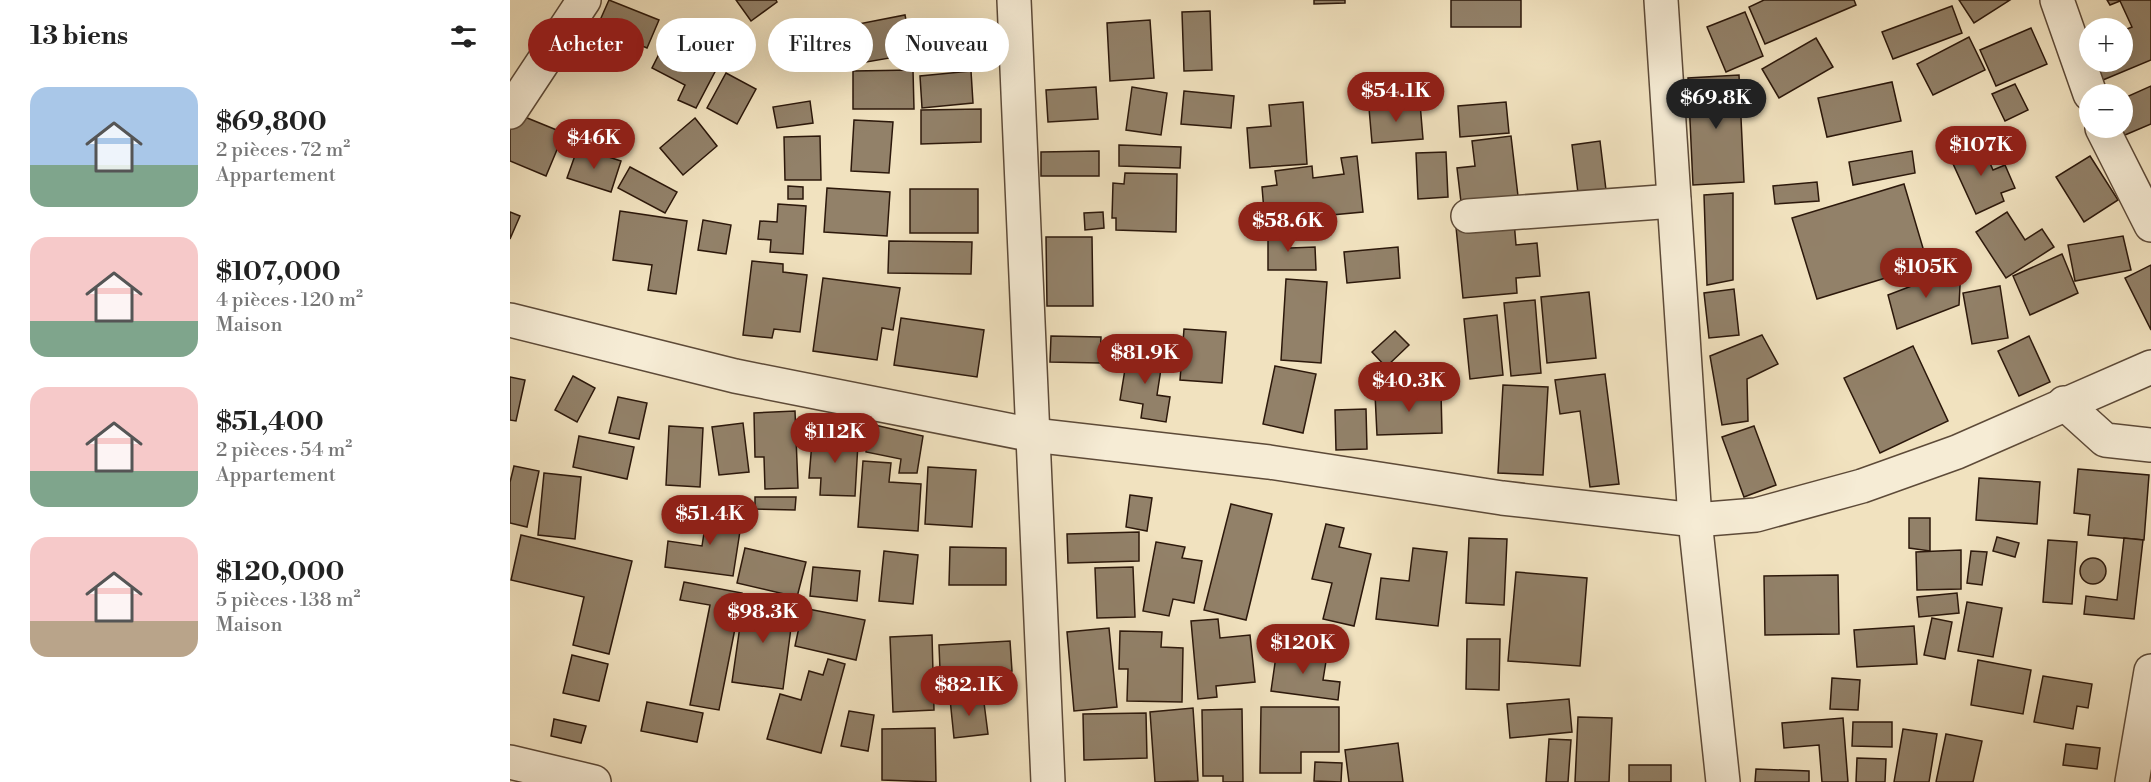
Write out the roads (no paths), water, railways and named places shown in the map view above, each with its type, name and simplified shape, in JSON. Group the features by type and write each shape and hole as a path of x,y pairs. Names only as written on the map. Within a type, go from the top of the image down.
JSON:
{"street":[{"path":"510,112 584,0"},
{"path":"1014,0 1048,782"},
{"path":"2057,0 2086,84"},
{"path":"1670,4 1674,201 1695,520 1722,782"},
{"path":"2107,138 2151,225"},
{"path":"1468,216 1674,201"},
{"path":"510,320 735,376 1033,435 1269,462 1502,498 1695,520 1756,515 1862,486 1957,452 2064,403 2151,368"},
{"path":"2064,403 2105,440 2151,445"},
{"path":"2132,782 2151,671"},
{"path":"510,762 594,782"}]}
